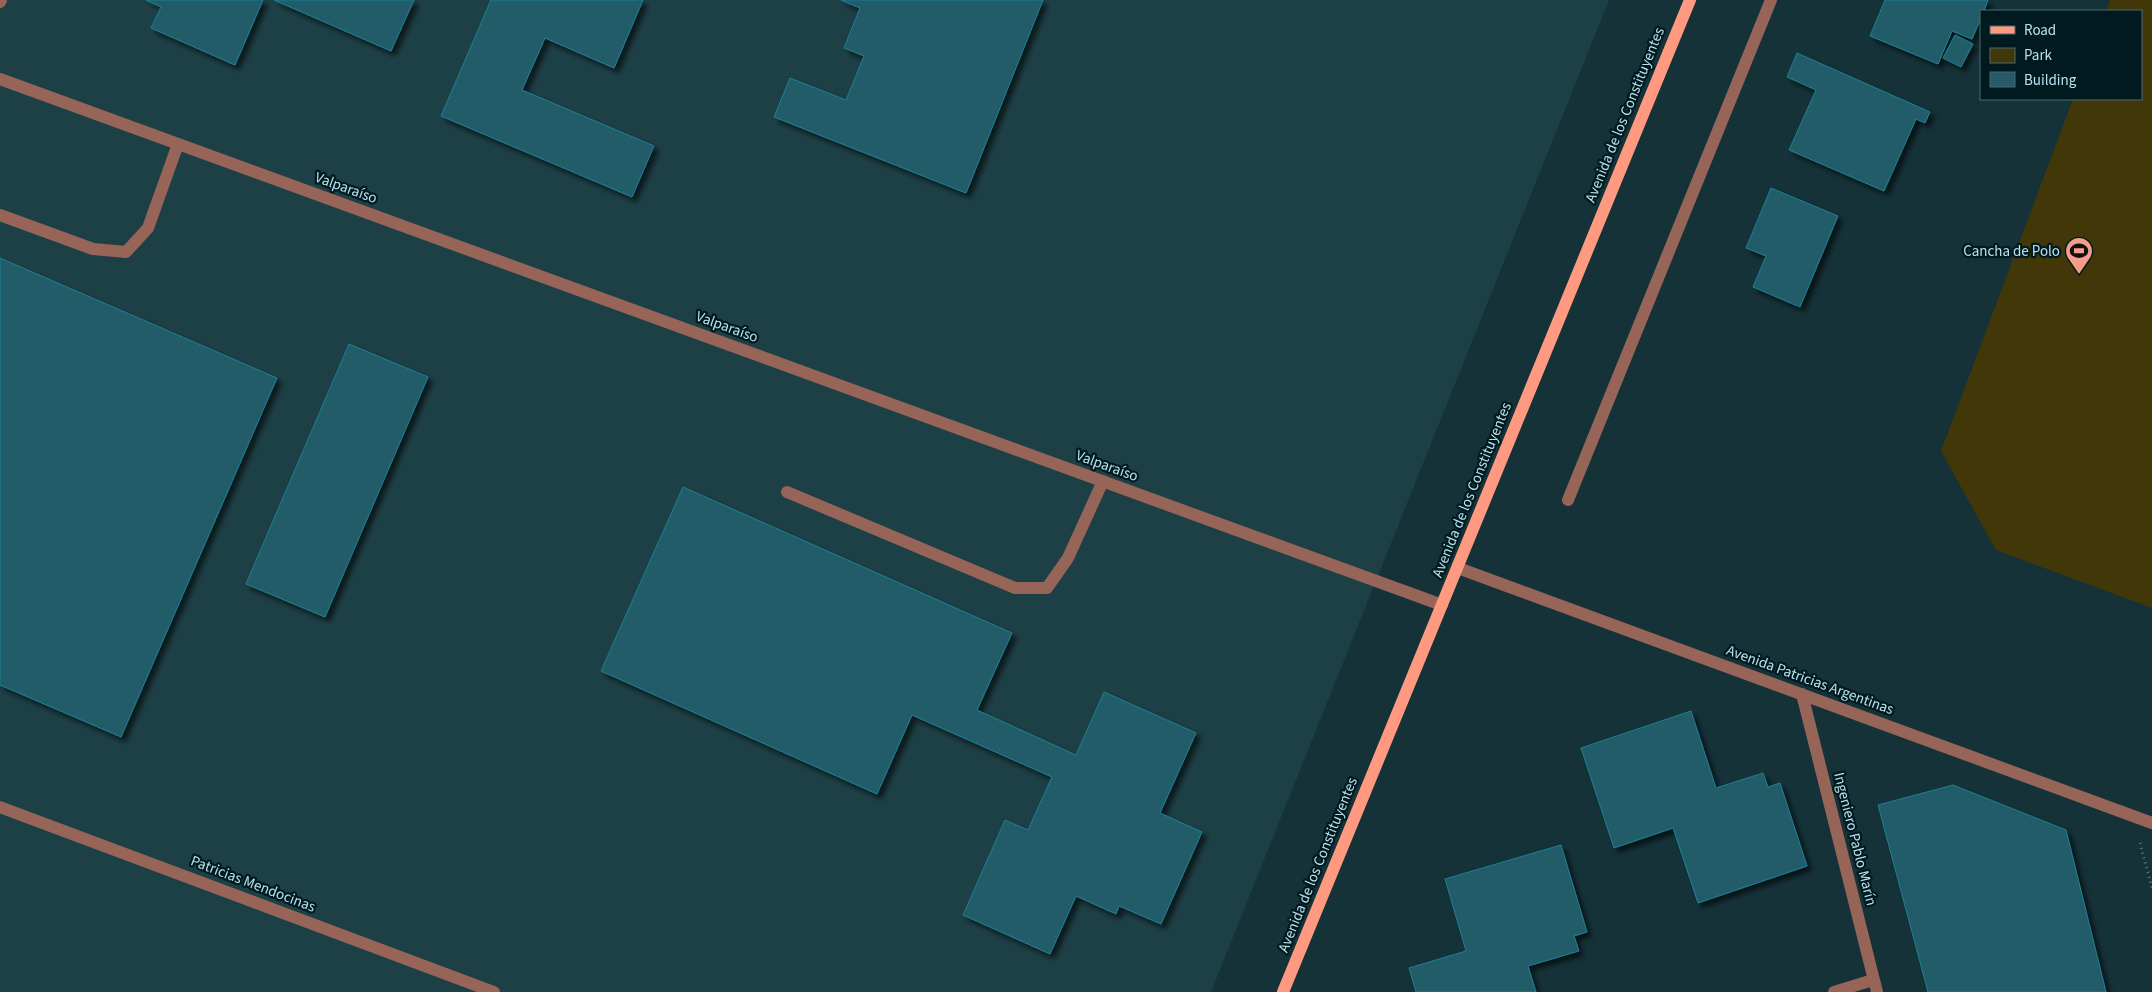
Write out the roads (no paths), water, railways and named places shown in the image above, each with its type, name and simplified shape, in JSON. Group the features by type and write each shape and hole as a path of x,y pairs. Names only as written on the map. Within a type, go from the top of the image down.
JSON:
{"main road":[{"name":"Avenida de los Constituyentes","path":"1283,992 1690,0"}],"street":[{"path":"1568,500 1771,0"},
{"name":"Valparaíso","path":"0,79 1442,605"},
{"path":"0,215 93,249 126,252 148,228 178,144"},
{"path":"787,492 1015,588 1047,588 1068,558 1103,481"},
{"name":"Avenida Patricias Argentinas","path":"1458,568 2152,823"},
{"name":"Ingeniero Pablo Marín","path":"1802,694 1875,986"},
{"name":"Patricias Mendocinas","path":"0,807 494,992"},
{"path":"1834,992 1875,986"}],"place":[{"name":"Cancha de Polo","path":"2079,275"}]}
